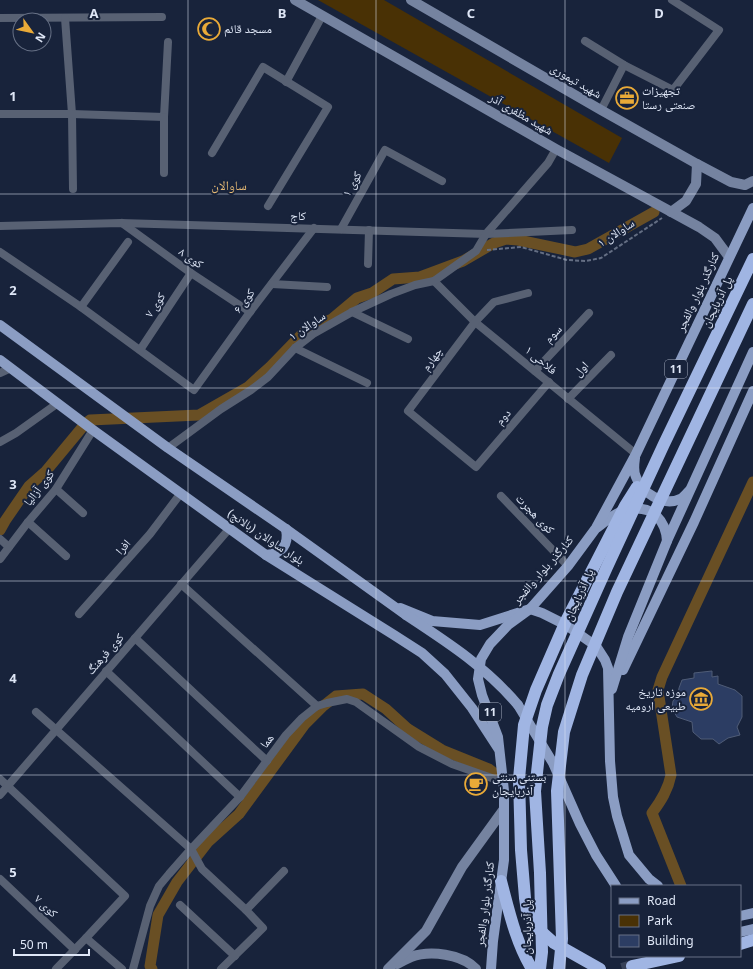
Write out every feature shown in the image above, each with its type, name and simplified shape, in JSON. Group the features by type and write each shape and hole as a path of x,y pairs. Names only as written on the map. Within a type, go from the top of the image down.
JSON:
{"highway":[{"name":"پل آذربایجان","path":"540,969 542,952 540,873 535,791 542,727 547,705 559,674 664,444 753,259"},
{"path":"559,969 562,939 557,791 564,732 582,675 617,592 753,304"},
{"path":"600,969 554,943 535,925 527,911 523,883 519,805 519,779 524,726 539,683 566,621 624,506 664,444"},
{"name":"11","path":"501,881 512,921 525,957 532,969"},
{"path":"632,966 674,957"}],"main road":[{"name":"شهید مظفری آذر","path":"295,0 556,149 699,227 715,238 729,257"},
{"name":"شهید تیموری","path":"411,0 600,110 731,182 745,185 753,181"},
{"path":"671,212 686,201 696,184 697,164"},
{"name":"کنارگذر بلوار والفجر","path":"491,969 504,860 504,810 503,782 498,737 494,722 482,695 478,679 481,659 490,644 508,625 530,609 568,566 596,528 636,454 753,208"},
{"name":"بلوار ساوالان (بالانج)","path":"0,325 168,448 286,529 406,615 458,649 489,675 518,705 553,763 580,824 596,855 615,885"},
{"path":"609,699 628,637 667,541 693,487 753,352"},
{"name":"بلوار ساوالان (بالانج)","path":"0,360 93,430 266,555 422,653 445,674 472,708 500,751"},
{"path":"609,699 694,522 753,391"},
{"path":"636,454 634,467 635,476 638,483 650,495 660,500 673,501 685,496 693,487"},
{"name":"11","path":"596,528 615,515 630,509 643,509 655,514 664,525 667,532 667,541"},
{"path":"266,555 274,555 281,551 286,545 288,537 286,529"},
{"path":"389,603 432,620 480,625 530,609 542,613 566,625 596,646 608,668 610,761 613,797 617,816 629,855 648,879 657,885"},
{"path":"389,968 426,931 462,867 504,810"},
{"path":"741,916 753,913"},
{"path":"741,916 753,919"},
{"path":"744,940 753,929"},
{"path":"389,968 412,957 437,953 459,958 472,964 476,969"}],"street":[{"path":"585,41 624,65 673,90 719,30 672,0"},
{"path":"286,82 322,16"},
{"path":"0,18 162,17"},
{"path":"65,18 72,114 73,189"},
{"path":"164,173 164,117 168,42"},
{"path":"600,110 624,65"},
{"path":"212,153 263,68 328,107 268,206"},
{"path":"0,114 72,114 164,117"},
{"path":"486,234 548,163 556,149"},
{"name":"کوی ۱","path":"341,229 385,150 442,181"},
{"name":"کاج","path":"0,226 121,223 486,234 572,230"},
{"name":"کوی ۸","path":"121,223 191,273 250,312"},
{"name":"کوی ۶","path":"140,350 194,390 250,312 314,228"},
{"path":"368,230 368,264"},
{"name":"ساوالان ۱","path":"168,448 268,377 295,348 313,334 352,312 390,294 415,285 434,281 476,251 486,234"},
{"path":"81,307 128,242"},
{"path":"0,252 81,307 140,350"},
{"name":"کوی ۷","path":"140,350 191,273"},
{"name":"فلاحی ۱","path":"434,281 475,322 636,454"},
{"path":"272,284 327,287"},
{"name":"چهارم","path":"476,467 408,411 475,322 494,302 528,293"},
{"path":"352,312 408,339"},
{"name":"سوم","path":"535,371 589,313"},
{"path":"295,348 367,383"},
{"name":"اول","path":"568,399 611,355"},
{"path":"0,373 10,368"},
{"name":"دوم","path":"476,467 549,382"},
{"path":"0,442 16,433 58,403"},
{"name":"کوی آزالیا","path":"0,559 28,522 56,489 93,430"},
{"path":"56,489 83,513"},
{"name":"افرا","path":"79,614 150,534 181,493"},
{"name":"کوی هجرت","path":"501,496 568,566"},
{"path":"28,522 66,556"},
{"name":"کوی فرهنگ","path":"0,795 229,528"},
{"path":"0,539 9,547"},
{"path":"181,584 317,706"},
{"path":"135,638 267,761"},
{"path":"106,671 240,797"},
{"name":"هما","path":"133,969 150,906 159,886 190,849 240,797 291,729 317,706 347,699 356,702 424,750 452,764 503,782"},
{"path":"36,712 190,849 202,869 264,928 222,969"},
{"path":"0,779 125,896 56,969"},
{"path":"246,910 284,871"},
{"name":"کوی ۷","path":"0,879 75,950"},
{"path":"180,905 235,956"},
{"path":"86,938 122,969"}],"path":[{"name":"ساوالان ۱","path":"476,251 521,246 567,260 586,261 601,258 671,212"}],"green space":[{"path":"318,0 384,0 622,138 609,163"}],"building":[{"path":"712,671 712,677 718,676 718,684 735,690 742,696 742,717 737,727 740,735 728,738 719,744 713,739 701,739 693,732 692,722 677,717 672,708 673,701 678,695 682,680 694,678 694,673"}],"waterway":[{"path":"0,530 29,486 46,471 90,420 199,415 248,387 306,330 332,319 357,298 372,293 393,279 420,277 463,261 494,243 506,239 518,240 575,252 588,249 654,212"},
{"path":"681,885 652,813 664,795 671,775 658,690 662,677 753,482"},
{"path":"152,969 150,966 158,915 177,882 208,842 239,814 305,724 322,707 336,696 363,694 386,709 408,729 442,750 489,769 502,779"}],"tunnel":[{"path":"622,969 632,966"}],"place":[{"name":"مسجد قائم","path":"209,29"},
{"name":"تجهیزات صنعتی رستا","path":"627,98"},
{"name":"موزه تاریخ طبیعی ارومیه","path":"701,699"},
{"name":"بستنی سنتی آذربایجان","path":"476,784"}],"district":[{"name":"ساوالان","path":"229,185"}]}
